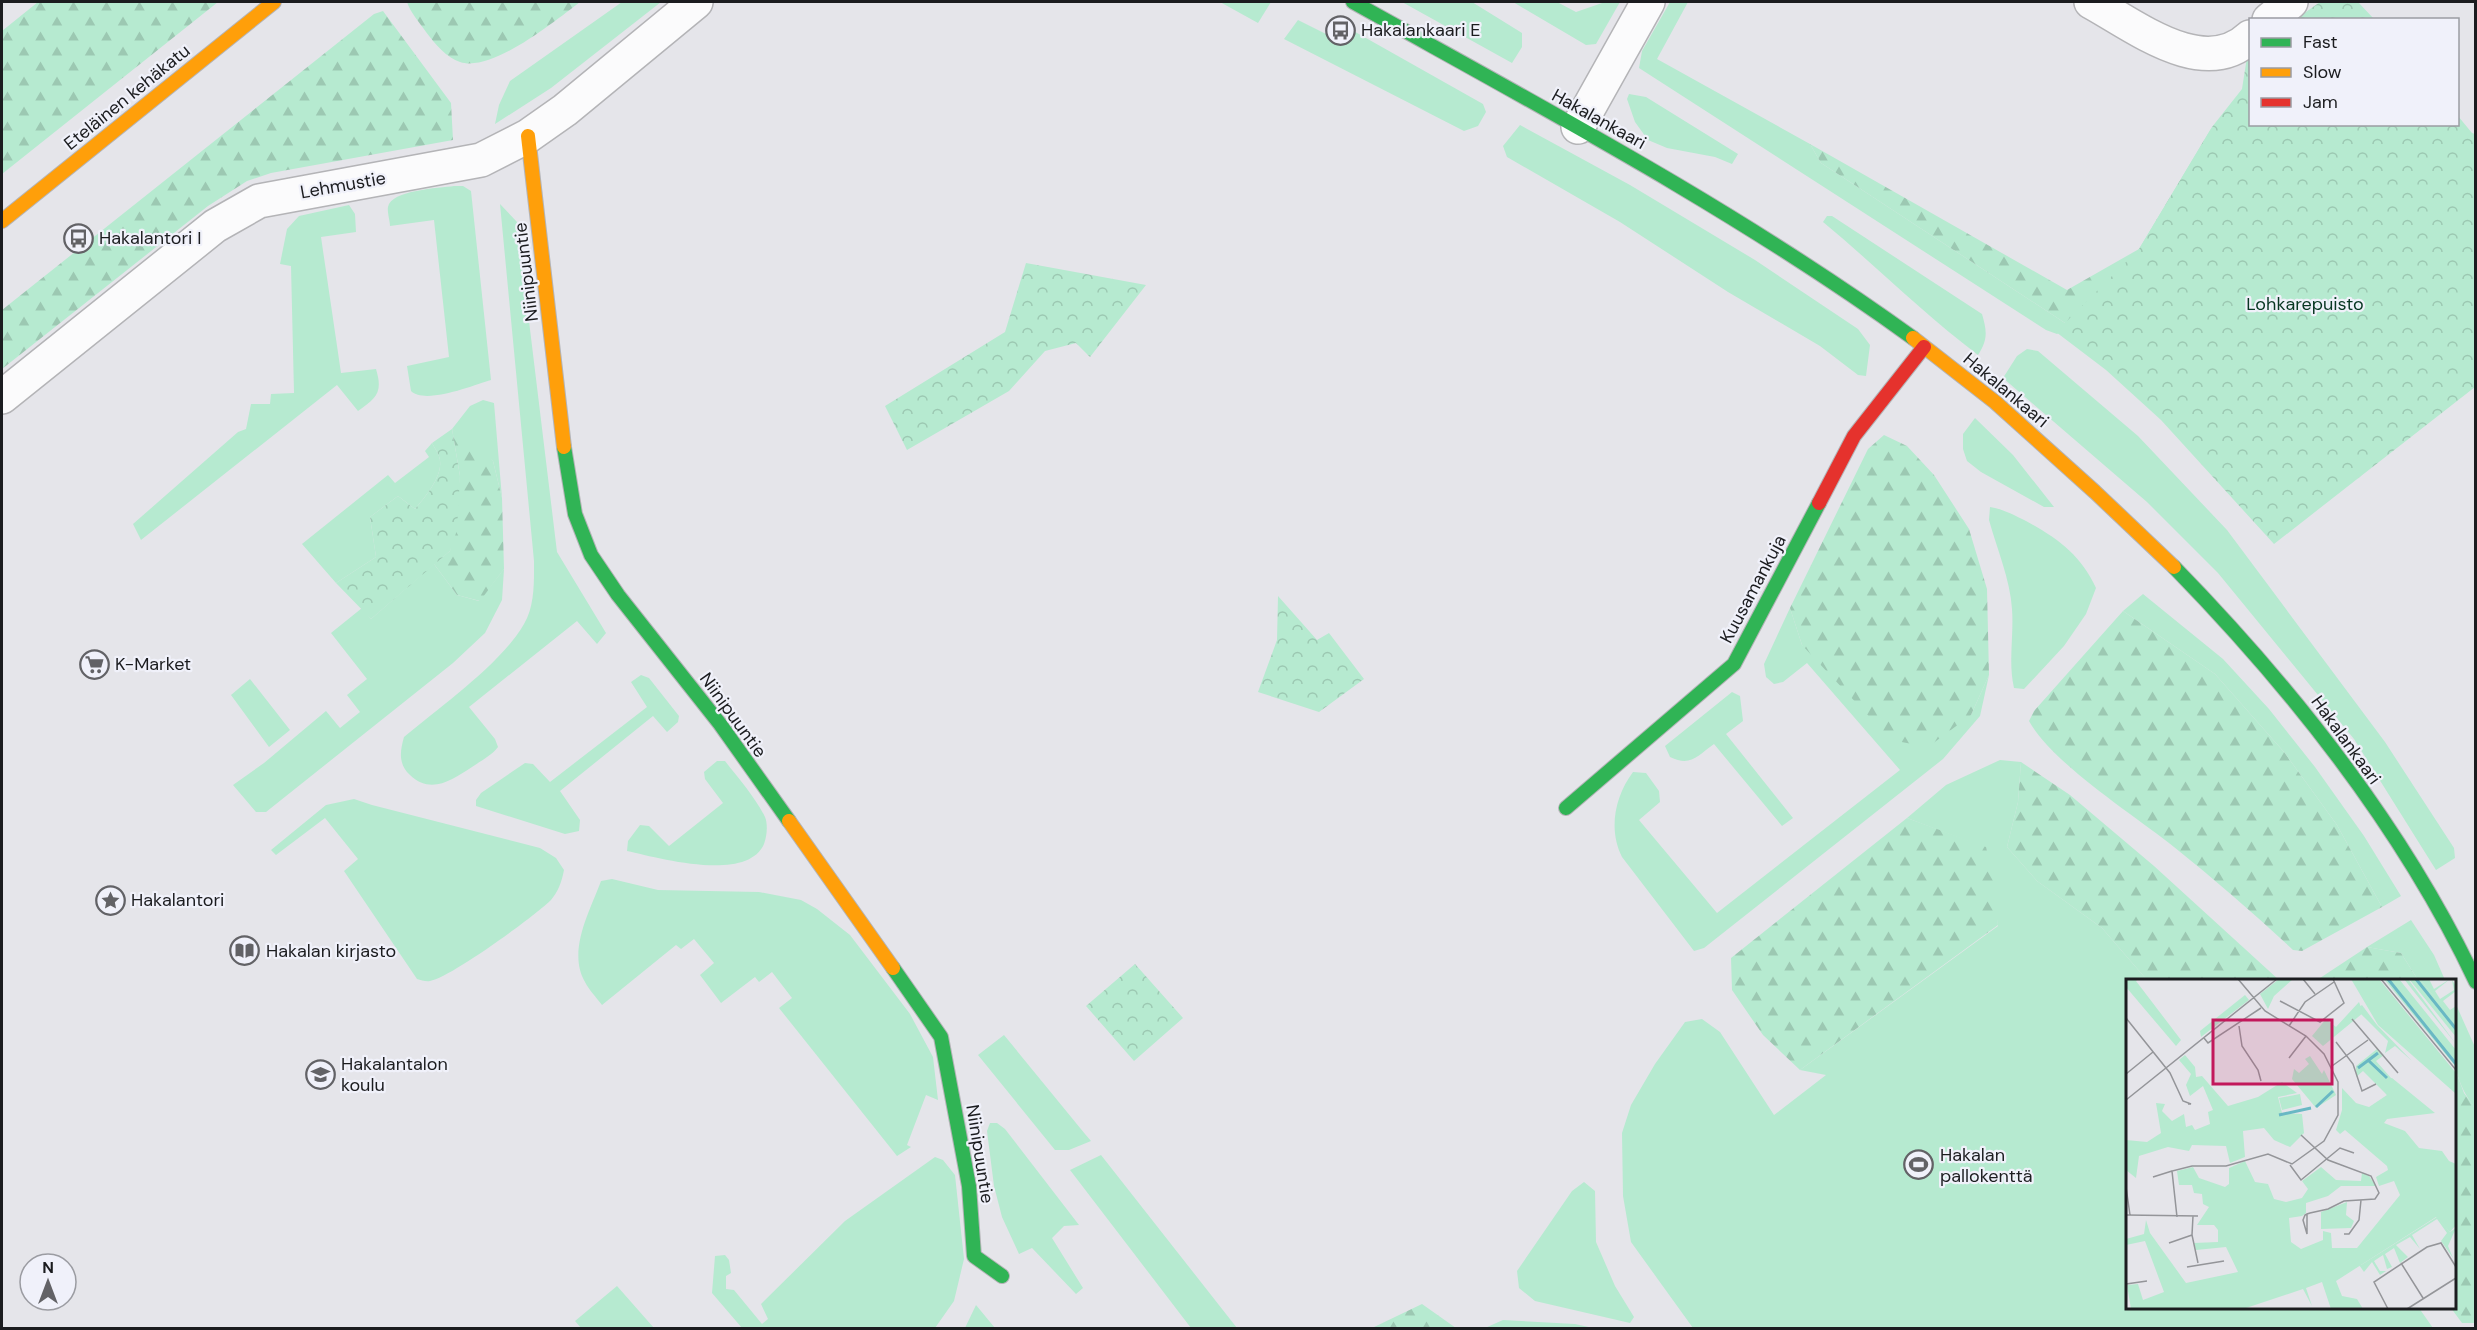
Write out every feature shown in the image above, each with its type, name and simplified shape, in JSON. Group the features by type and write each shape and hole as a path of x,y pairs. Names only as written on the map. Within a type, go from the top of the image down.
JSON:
{"street":[{"name":"Eteläinen kehäkatu","path":"2,221 274,2"},
{"name":"Lehmustie","path":"2,397 215,226 259,201 481,160 528,136 565,110 696,2"},
{"name":"Hakalankaari","path":"1353,2 1701,198 1815,270 1975,386 2140,531 2201,591 2307,714 2392,834 2471,961"},
{"path":"1578,127 1648,2"},
{"path":"2091,2 2158,39 2189,53 2217,54 2249,38"},
{"path":"2271,18 2290,2"},
{"name":"Niinipuuntie","path":"528,136 568,481 575,514 591,555 618,595 720,724 941,1037 969,1186 974,1256 1002,1276"},
{"name":"Kuusamankuja","path":"1566,808 1734,664 1854,436 1924,347"}],"green space":[{"path":"38,2 218,2 2,174 2,31"},
{"path":"407,2 580,2 540,32 506,53 473,63 455,60 442,50 415,17"},
{"path":"622,2 661,2 551,88 495,124 499,105 510,81"},
{"path":"1220,2 1271,2 1258,23"},
{"path":"1402,2 1472,2 1522,33 1522,47 1512,63"},
{"path":"1513,2 1557,2 1576,12 1605,2 1620,2 1596,44 1586,45"},
{"path":"1670,2 1688,2 1657,59 1810,144 1821,163 2065,323 2074,326 2057,334 2046,330 1639,68 1642,51"},
{"path":"2320,2 2358,2 2373,18 2297,18"},
{"path":"383,11 451,103 453,140 271,173 247,181 208,206 2,369 2,310 374,14"},
{"path":"1298,20 1342,42 1350,29 1483,104 1486,112 1478,126 1464,131 1284,39"},
{"name":"Lohkarepuisto","path":"2249,56 2249,126 2459,126 2459,117 2475,134 2475,387 2274,544 2161,420 2106,370 2056,332 2139,249 2212,127 2242,89"},
{"path":"1629,94 1646,97 1738,154 1732,164 1715,157 1667,148 1648,140 1635,122 1627,99"},
{"path":"1520,125 1630,185 1755,260 1858,329 1870,345 1866,376 1858,375 1820,346 1728,292 1620,222 1507,157 1503,146"},
{"path":"2212,127 2138,286 2074,326 2065,323 1821,163 1810,144 2067,290 2139,249"},
{"path":"463,186 471,191 491,380 450,393 418,395 411,391 407,366 449,357 434,220 390,226 388,207 391,201 406,193"},
{"path":"500,204 517,222 557,552 606,633 597,644 577,621 469,707 495,739 498,747 486,758 449,781 434,785 418,781 406,771 401,752 404,737 469,684 501,654 528,617 533,593 534,561"},
{"path":"349,205 355,214 356,232 321,237 341,373 376,369 379,383 377,394 358,411 337,385 141,540 133,524 238,432 246,429 251,404 270,404 271,394 294,393 291,266 280,264 287,229 299,216"},
{"path":"1827,216 1832,216 1982,314 1986,335 1984,345 1978,355 1823,222"},
{"path":"1026,263 1146,285 1090,357 1076,343 1045,351 1009,391 907,450 885,406 1005,332"},
{"path":"2027,349 2038,351 2138,436 2227,530 2385,742 2454,848 2455,858 2436,870 2354,739 2218,573 2147,502 2003,378 2017,356"},
{"path":"483,400 494,403 502,498 493,461 452,429 470,406"},
{"path":"1975,418 2013,455 2054,507 2044,507 1981,472 1967,461 1963,449 1963,434"},
{"path":"452,429 478,444 493,461 502,498 504,569 480,601 457,595 434,564 450,551 460,476"},
{"path":"452,429 460,476 457,530 450,551 371,619 336,583 376,557 370,517 398,496 415,509 423,499 436,480 440,467 439,456 432,443"},
{"path":"1884,435 1907,446 1934,475 1969,529 1987,589 1989,675 1971,715 1928,747 1891,740 1802,645 1790,608 1868,449"},
{"path":"432,443 439,456 440,467 436,480 428,493 415,509 398,496 370,517 376,557 336,583 302,544 388,475 395,483 429,457 425,451"},
{"path":"1990,507 2022,519 2058,541 2083,566 2096,588 2086,614 2064,646 2024,689 2014,688 2011,668 2011,598 1989,520"},
{"path":"434,564 457,595 479,601 504,569 502,600 485,633 453,663 266,812 256,812 233,785 264,763 326,711 340,728 360,712 347,695 367,679 331,633 362,608 371,619"},
{"path":"2143,594 2223,659 2269,709 2315,767 2364,836 2401,896 2382,907 2337,825 2284,752 2215,674 2123,611"},
{"path":"1278,596 1317,640 1329,633 1364,679 1319,712 1258,692 1277,640"},
{"path":"1790,608 1802,645 1971,715 1989,675 1980,716 1943,759 1704,948 1694,951 1622,857 1618,846 1615,824 1618,802 1633,772 1646,773 1659,791 1660,802 1639,820 1717,913 1900,770 1807,663 1783,682 1774,684 1766,677 1764,664"},
{"path":"2123,611 2215,674 2284,752 2337,825 2382,907 2302,951 2293,950 2189,859 2075,772 2041,738 2029,721 2034,711"},
{"path":"641,675 649,678 679,716 678,722 667,732 653,716 560,791 580,820 579,831 565,834 476,806 476,800 481,793 525,763 533,764 550,782 647,707 631,682"},
{"path":"250,679 290,730 269,747 231,695"},
{"path":"1732,692 1740,696 1743,721 1726,734 1793,818 1782,826 1714,744 1694,759 1683,761 1670,757 1665,746"},
{"name":"Hakalan pallokenttä","path":"2000,760 2021,762 2018,802 2007,847 2037,881 2102,928 2146,979 2126,979 2126,1309 2420,1309 2433,1328 1693,1328 1631,1242 1623,1196 1622,1133 1631,1105 1655,1064 1685,1022 1702,1019 1720,1032 1774,1115 1826,1075 1800,1070 1998,926 1986,848 1907,818 1946,785"},
{"path":"717,761 725,761 752,795 765,817 767,827 765,841 755,856 740,863 701,865 627,851 628,841 640,825 649,826 669,846 723,803 705,779 704,772"},
{"path":"2021,762 2070,795 2154,866 2278,979 2146,979 2102,928 2037,881 2007,847 2018,802"},
{"path":"354,799 540,848 556,858 564,870 556,893 542,908 473,958 440,977 428,981 417,979 344,871 358,859 325,818 276,855 271,850 326,805"},
{"path":"1907,818 1986,847 1993,875 1998,925 1800,1070 1763,1035 1732,990 1731,958"},
{"path":"612,879 658,890 759,892 801,900 817,909 850,935 910,1014 933,1057 938,1100 926,1095 907,1145 911,1147 897,1156 779,1008 792,998 772,972 759,982 755,977 721,1003 700,975 714,963 694,939 681,949 676,945 602,1005 587,985 580,970 579,944 586,918 601,881"},
{"path":"2411,920 2434,955 2445,979 2417,979 2401,953 2367,947"},
{"path":"2367,947 2401,953 2417,979 2319,979"},
{"path":"1135,964 1183,1018 1134,1061 1086,1006"},
{"path":"2456,1004 2475,1047 2475,1108 2456,1070"},
{"path":"1004,1035 1091,1141 1069,1150 1055,1150 978,1055"},
{"path":"2456,1072 2464,1093 2475,1108 2475,1323 2462,1323 2452,1309 2456,1309"},
{"path":"990,1123 997,1123 1005,1129 1079,1225 1064,1226 1052,1238 1083,1288 1076,1294 1032,1248 1019,1254 1002,1217 994,1186 987,1131"},
{"path":"1101,1155 1237,1328 1191,1328 1070,1170"},
{"path":"935,1157 943,1160 955,1175 964,1259 954,1301 935,1328 742,1328 712,1293 715,1256 725,1255 729,1260 731,1273 726,1276 726,1289 734,1290 762,1324 768,1319 761,1304 845,1221"},
{"path":"1584,1182 1595,1191 1596,1242 1615,1286 1634,1317 1630,1323 1535,1301 1519,1288 1517,1271 1572,1191"},
{"path":"617,1286 654,1328 581,1328 575,1321"},
{"path":"1422,1304 1456,1328 1372,1328"},
{"path":"976,1305 995,1328 965,1328"},
{"path":"1503,1320 1575,1324 1593,1328 1485,1328"}],"traffic: fast":[{"path":"1353,2 1567,121 1708,203 1778,246 1913,338"},
{"path":"564,447 575,514 591,555 618,595 720,724 789,821"},
{"path":"1566,808 1734,664 1819,503"},
{"path":"2174,567 2261,662 2342,762 2415,869 2476,982"},
{"path":"893,968 941,1037 969,1186 974,1256 1002,1276"}],"traffic: slow":[{"path":"2,221 274,2"},
{"path":"528,136 564,447"},
{"path":"1913,338 1995,402 2174,567"},
{"path":"789,821 893,968"}],"traffic: jam":[{"path":"1819,503 1854,436 1924,347"}],"place":[{"name":"Hakalankaari E","path":"1340,30"},
{"name":"Hakalantori I","path":"78,238"},
{"name":"K-Market","path":"94,664"},
{"name":"Hakalantori","path":"110,900"},
{"name":"Hakalan kirjasto","path":"245,951"},
{"name":"Hakalantalon koulu","path":"320,1074"},
{"name":"Hakalan pallokenttä","path":"1919,1165"}]}
